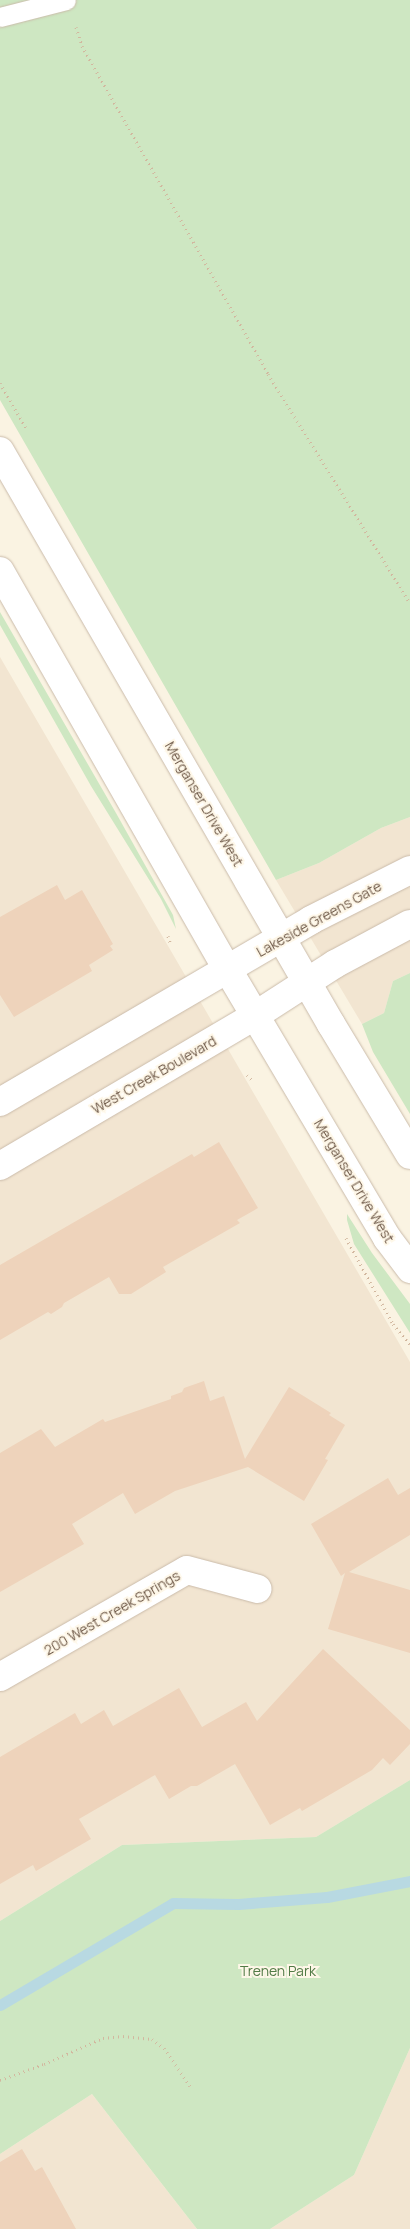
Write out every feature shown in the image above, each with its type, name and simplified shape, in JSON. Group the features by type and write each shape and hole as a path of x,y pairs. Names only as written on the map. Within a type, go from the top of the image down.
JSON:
{"street":[{"name":"Merganser Drive West","path":"0,451 307,983 410,1155"},
{"name":"Merganser Drive West","path":"0,571 228,970 387,1238 410,1269"},
{"name":"Lakeside Greens Gate","path":"228,970 312,920 410,870"},
{"path":"307,983 335,964 410,924"},
{"path":"0,1102 228,970"},
{"name":"West Creek Boulevard","path":"0,1166 307,983"},
{"name":"200 West Creek Springs","path":"0,1677 187,1570 258,1589"}],"lane":[{"path":"0,17 66,0"}],"path":[{"path":"74,21 82,46 268,374 410,603"},
{"path":"0,2080 44,2064 103,2038 123,2036 152,2039 164,2048 190,2086"}],"shaded area":[{"path":"0,657 410,1362 410,1780 316,1837 122,1845 0,1921"},
{"path":"410,817 410,973 393,981 384,1013 362,1024 276,880 319,863 381,828"},
{"path":"410,2048 410,2229 270,2229 354,2175"},
{"path":"92,2094 197,2229 0,2229 0,2154"}],"green space":[{"path":"0,0 410,0 410,817 381,828 319,863 276,880 0,400"},
{"path":"0,612 173,915 176,929 161,899 91,786 0,625"},
{"path":"410,973 410,1114 373,1052 362,1024 384,1013 393,981"},
{"path":"347,1214 372,1253 410,1304 410,1333 354,1244"},
{"name":"Trenen Park","path":"410,1780 410,2048 354,2175 270,2229 197,2229 92,2094 0,2154 0,1921 122,1845 316,1837"}],"building":[{"path":"57,885 65,900 82,890 113,944 110,946 113,950 89,965 92,971 14,1017 0,995 0,917"},
{"path":"219,1142 258,1208 237,1220 240,1223 163,1267 166,1272 131,1294 119,1294 109,1277 64,1303 62,1307 51,1314 48,1312 0,1340 0,1265 192,1154 194,1157"},
{"path":"204,1381 210,1401 224,1396 245,1459 289,1387 331,1413 329,1415 345,1425 325,1459 328,1460 304,1501 248,1467 175,1491 135,1514 123,1493 72,1524 84,1544 0,1592 0,1453 41,1429 55,1447 103,1419 105,1422 171,1399 171,1396 182,1392 184,1388"},
{"path":"388,1478 398,1495 410,1488 410,1535 349,1572 410,1590 410,1653 328,1629 345,1573 341,1576 311,1524"},
{"path":"323,1649 410,1730 410,1744 390,1765 383,1758 372,1770 302,1811 300,1808 270,1825 235,1764 197,1786 191,1786 169,1799 155,1775 79,1819 91,1839 36,1871 33,1865 0,1884 0,1757 75,1713 81,1724 104,1710 113,1726 179,1688 202,1727 246,1702 257,1721"},
{"path":"22,2149 35,2171 42,2167 76,2229 0,2229 0,2162"}],"waterway":[{"path":"0,2005 173,1903 238,1904 327,1897 410,1881"}]}
